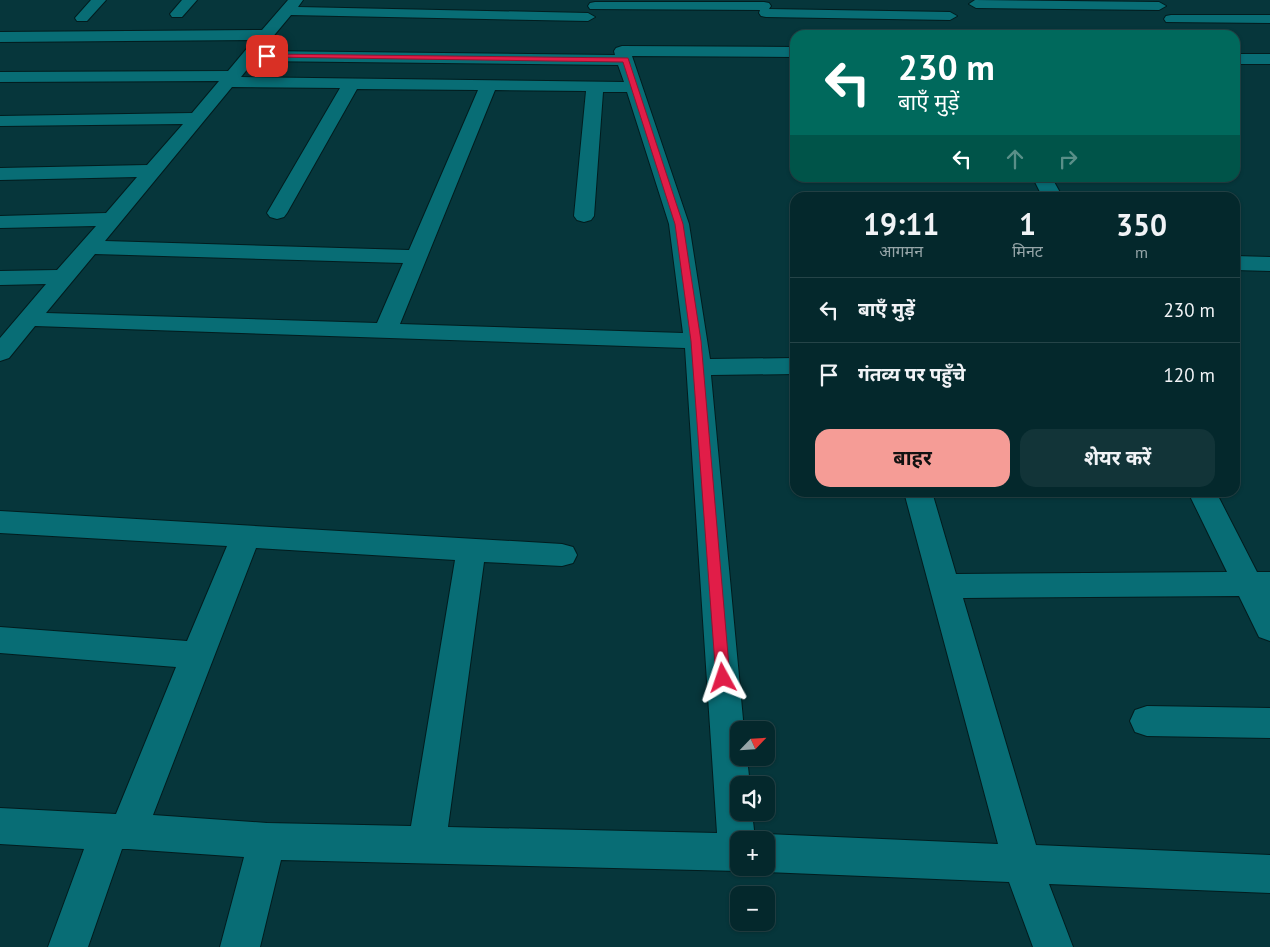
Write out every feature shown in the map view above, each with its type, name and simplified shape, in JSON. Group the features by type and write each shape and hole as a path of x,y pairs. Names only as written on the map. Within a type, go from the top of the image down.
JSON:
{"street":[{"path":"82,18 99,0"},
{"path":"177,14 190,0"},
{"path":"976,4 1156,3 1181,30"},
{"path":"0,353 292,5 592,12 764,6 950,16"},
{"path":"745,831 696,341 679,224 622,51 779,42 764,6"},
{"path":"1171,19 1270,19"},
{"path":"0,37 267,35"},
{"path":"250,56 625,60"},
{"path":"1240,59 1270,59"},
{"path":"0,77 231,79 351,84 634,87"},
{"path":"277,213 351,84"},
{"path":"386,330 488,86"},
{"path":"584,216 595,86"},
{"path":"0,121 198,118"},
{"path":"0,174 154,171"},
{"path":"0,222 114,219"},
{"path":"90,246 416,257"},
{"path":"1240,262 1270,264"},
{"path":"0,278 64,277"},
{"path":"29,319 696,341"},
{"path":"698,367 790,366"},
{"path":"919,497 1022,864 1053,947"},
{"path":"1205,497 1259,584 1270,628"},
{"path":"0,522 562,555"},
{"path":"68,947 197,655 246,536"},
{"path":"427,845 470,550"},
{"path":"944,586 1259,584"},
{"path":"0,640 197,655"},
{"path":"1147,721 1270,723"},
{"path":"0,826 267,841 730,853"},
{"path":"240,947 267,841"},
{"path":"775,854 1270,874"}],"route":[{"path":"267,56 625,60 679,224 696,341 723,678"}]}
